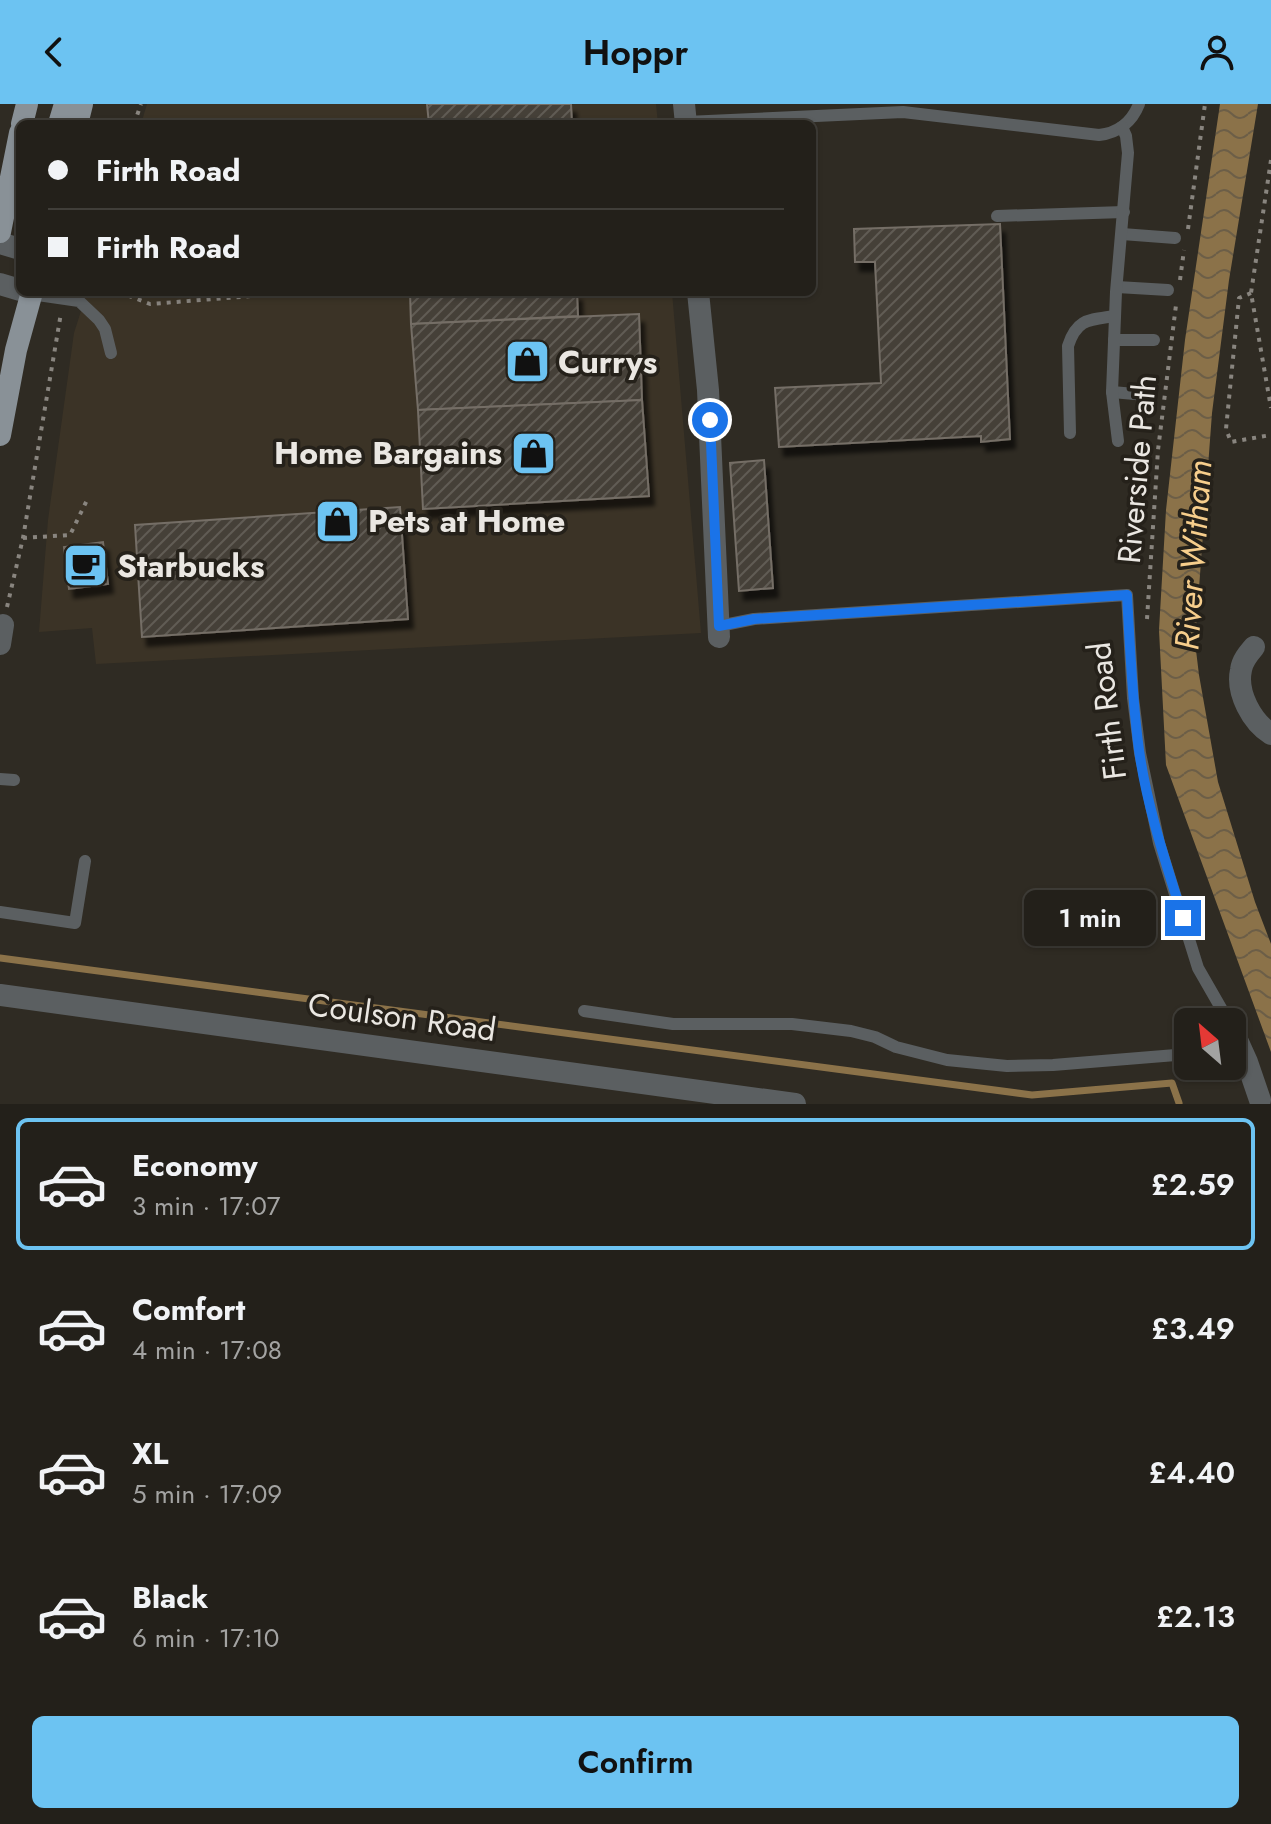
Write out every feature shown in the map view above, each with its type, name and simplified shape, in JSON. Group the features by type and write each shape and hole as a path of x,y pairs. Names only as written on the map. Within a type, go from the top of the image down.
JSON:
{"main road":[{"path":"0,232 16,153"},
{"path":"0,435 26,296"}],"street":[{"name":"Firth Road","path":"698,296 708,390 719,631"},
{"path":"1254,647 1241,668 1242,692 1255,719 1271,734"},
{"name":"Coulson Road","path":"0,995 618,1079 644,1094 795,1104"},
{"path":"1246,1068 1259,1100"}],"lane":[{"path":"685,117 804,120 925,110 1099,135 1111,134 1122,127 1139,104"},
{"path":"1118,441 1112,392 1128,153 1122,127"},
{"path":"997,216 1124,212"},
{"path":"1122,234 1181,237"},
{"path":"1117,287 1173,290"},
{"path":"50,296 79,301 105,329 111,353"},
{"path":"1070,433 1068,346 1071,335 1077,327 1089,321 1115,316"},
{"path":"1114,340 1154,340"},
{"path":"1112,392 1146,395"},
{"name":"Firth Road","path":"719,631 754,619 1127,595 1133,698 1140,753 1159,843 1198,968 1221,1008"},
{"path":"0,779 14,780"},
{"path":"0,912 75,923 85,861"},
{"path":"584,1011 673,1024 792,1024 851,1031 947,1060 1007,1066 1174,1055"}],"path":[{"path":"1181,237 1205,104"},
{"path":"1271,160 1251,293 1271,408"},
{"path":"1173,290 1185,249"},
{"path":"1251,293 1239,298 1226,429 1231,442 1271,435"},
{"path":"129,296 150,304 252,296"},
{"name":"Riverside Path","path":"1147,619 1158,450 1177,304"},
{"path":"2,635 23,538 61,313"},
{"path":"23,538 70,535 88,498"}],"shaded area":[{"path":"147,104 656,104 658,120 142,120"},
{"path":"86,296 672,296 701,633 96,664 92,628 39,632 48,520 74,333"}],"water":[{"name":"River Witham","path":"1220,104 1258,104 1229,280 1212,413 1195,642 1218,782 1271,944 1271,1052 1166,765 1159,630 1166,510 1185,340"}],"building":[{"path":"427,104 571,104 572,120 429,120"},
{"path":"1000,224 1010,439 981,442 981,436 779,447 775,388 881,383 875,262 855,262 854,229"},
{"path":"410,296 577,296 578,316 411,324"},
{"name":"Currys","path":"639,314 642,400 418,410 411,324"},
{"name":"Home Bargains","path":"642,400 649,496 423,509 418,410"},
{"path":"764,460 773,588 739,591 730,463"},
{"path":"400,507 408,619 142,637 135,525"},
{"name":"Starbucks","path":"103,542 108,584 69,589 64,547"}],"waterway":[{"path":"0,958 1032,1095 1172,1083 1179,1103"}],"place":[{"name":"Currys","path":"527,362"},
{"name":"Home Bargains","path":"533,453"},
{"name":"Pets at Home","path":"337,521"},
{"name":"Starbucks","path":"86,566"}],"route":[{"path":"710,420 719,626 754,619 1127,595 1133,698 1140,753 1159,843 1183,918"}]}
